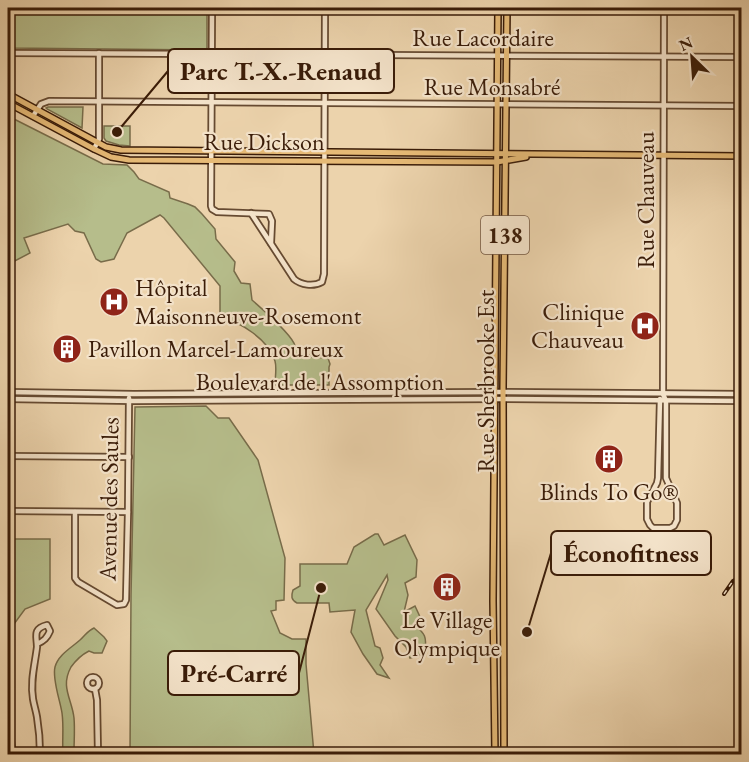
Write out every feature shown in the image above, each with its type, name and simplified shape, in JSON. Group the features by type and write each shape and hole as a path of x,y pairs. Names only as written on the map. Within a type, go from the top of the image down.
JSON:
{"main road":[{"name":"Rue Sherbrooke Est","path":"495,754 493,601 498,8"},
{"name":"Rue Sherbrooke Est","path":"504,754 503,395 507,8"},
{"name":"Rue Dickson","path":"8,94 106,147 121,150 741,156"},
{"name":"Rue Dickson","path":"8,103 94,149 111,157 129,160 497,162 534,155"},
{"path":"494,681 503,681"}],"street":[{"path":"212,8 211,206 217,212 267,213 271,216 272,221 271,243"},
{"path":"251,213 298,283 322,282 324,274 325,8"},
{"path":"546,8 741,9"},
{"name":"Rue Chauveau","path":"658,400 658,478 647,502 647,522 651,527 670,528 677,519 676,501 666,478 666,400 663,394 664,8"},
{"name":"Rue Lacordaire","path":"8,53 741,57"},
{"path":"94,149 98,142 99,53"},
{"name":"Rue Monsabré","path":"36,109 47,102 741,106"},
{"path":"33,116 36,109"},
{"name":"Boulevard de l'Assomption","path":"8,392 129,394 495,392 531,399 741,401"},
{"path":"531,392 531,399"},
{"name":"Boulevard de l'Assomption","path":"8,399 495,399 503,395 531,392 741,394"},
{"name":"Avenue des Saules","path":"75,512 75,578 117,605 124,604 126,600 129,394"},
{"path":"658,400 663,394"},
{"path":"8,476 8,454 129,458"},
{"path":"8,511 128,512"},
{"path":"37,644 33,698 40,754"},
{"path":"95,688 98,754"}],"green space":[{"path":"8,8 207,8 207,48 205,50 8,48"},
{"path":"83,107 82,128 46,108"},
{"path":"8,116 103,164 127,165 139,179 169,192 170,198 195,207 215,229 216,239 235,262 234,271 241,283 250,284 252,300 283,329 295,346 312,357 328,358 329,385 275,385 276,364 272,353 245,327 220,318 220,286 160,215 127,233 114,259 101,262 96,259 84,233 75,231 68,224 24,238 30,253 9,264 8,220 11,206 10,196 8,196"},
{"path":"104,126 130,126 130,146 106,141"},
{"path":"206,406 218,418 229,418 258,460 285,558 284,600 276,601 276,610 271,611 280,633 292,639 306,639 314,754 130,754 135,407"},
{"path":"378,534 384,545 405,535 417,560 416,577 405,583 408,595 404,612 415,606 421,619 414,624 423,633 426,642 425,652 410,658 406,647 395,636 376,609 388,580 387,575 366,610 375,646 380,648 383,658 380,665 389,678 377,674 351,632 355,610 330,612 329,603 297,603 292,596 293,590 300,586 300,564 347,564 354,547"},
{"path":"8,539 50,539 50,599 25,609 14,624 10,645 9,701 16,754 8,754"},
{"path":"94,628 107,641 102,653 89,651 75,662 68,674 67,687 74,718 74,752 63,754 63,718 55,683 55,667 62,655"}],"railway":[{"path":"724,594 733,581 742,576"}],"place":[{"name":"Parc T.-X.-Renaud","path":"117,132"},
{"name":"Hôpital Maisonneuve-Rosemont","path":"114,302"},
{"name":"Clinique Chauveau","path":"645,326"},
{"name":"Pavillon Marcel-Lamoureux","path":"67,349"},
{"name":"Blinds To Go®","path":"609,459"},
{"name":"Le Village Olympique","path":"447,587"},
{"name":"Pré-Carré","path":"321,588"},
{"name":"Éconofitness","path":"527,632"}]}
